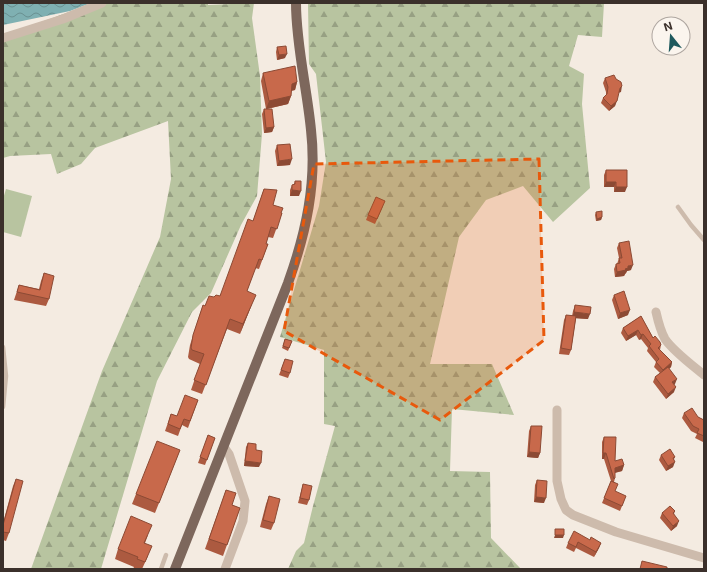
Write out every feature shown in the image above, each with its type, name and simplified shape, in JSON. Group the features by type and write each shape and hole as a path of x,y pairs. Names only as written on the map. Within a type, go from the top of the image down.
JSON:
{"main road":[{"path":"175,569 299,253 312,190 311,132 298,34 296,3"}],"street":[{"path":"3,38 102,3"},
{"path":"656,312 659,327 665,339 704,375"},
{"path":"557,410 557,481 560,499 566,510 573,515 616,532 704,558"},
{"path":"224,447 229,454 245,501 243,521 225,569"}],"lane":[{"path":"678,207 704,240"},
{"path":"3,347 6,376 3,407"},
{"path":"161,569 166,555"}],"highlighted area":[{"path":"539,159 544,340 440,420 284,331 314,164"}],"green space":[{"path":"94,3 208,3 208,5 254,3 252,18 260,76 262,134 257,196 241,225 211,293 192,312 157,381 101,569 31,569 102,371 160,237 171,179 168,121 95,148 81,164 57,174 51,154 10,156 3,158 3,34"},
{"path":"308,3 604,3 602,37 578,35 569,66 584,74 582,104 590,188 553,222 523,186 486,200 459,237 430,364 492,364 514,415 452,409 450,471 490,472 491,538 521,569 288,569 296,551 304,543 335,426 324,424 324,350 280,337 319,206 326,162 316,74 309,64"},
{"path":"6,189 32,196 21,237 3,232 3,199"}],"water":[{"path":"3,3 91,3 70,11 3,25"}],"building":[{"path":"286,46 287,54 279,55 277,47"},
{"path":"295,66 297,82 292,84 291,96 269,101 263,73"},
{"path":"614,75 616,79 621,82 622,86 620,88 617,101 611,106 603,98 607,94 608,87 605,78"},
{"path":"264,109 272,109 274,127 266,128"},
{"path":"290,144 292,159 279,161 277,145"},
{"path":"606,170 627,170 627,187 616,187 616,182 606,182"},
{"path":"295,181 301,181 301,191 292,190 292,185 295,184"},
{"path":"264,189 277,190 273,205 283,208 282,213 277,229 271,227 266,244 268,244 262,260 259,259 247,291 256,295 243,324 230,319 206,385 194,380 204,354 192,350 193,335 203,305 205,306 209,296 220,296 248,219 253,221"},
{"path":"376,197 385,201 377,219 368,215"},
{"path":"602,211 602,217 597,219 596,212"},
{"path":"629,241 633,265 628,266 628,268 625,269 626,270 617,272 616,264 620,263 619,258 622,258 619,243"},
{"path":"44,273 54,276 49,299 17,292 19,285 40,290"},
{"path":"624,291 630,310 620,313 614,295"},
{"path":"575,305 591,307 590,314 574,312"},
{"path":"566,315 576,316 571,350 561,348"},
{"path":"641,316 653,338 655,336 660,342 661,345 658,348 672,362 663,370 656,362 659,359 649,346 651,344 643,334 641,335 638,330 628,336 623,328"},
{"path":"285,339 292,341 289,348 283,346"},
{"path":"285,359 293,361 290,373 281,370"},
{"path":"668,367 677,379 672,382 676,387 668,394 655,377"},
{"path":"185,395 198,400 190,421 184,419 180,429 168,424 171,414 177,416"},
{"path":"692,408 698,417 704,420 704,436 697,433 699,429 693,426 684,413"},
{"path":"531,426 542,426 540,453 529,452"},
{"path":"208,435 215,438 207,460 200,457"},
{"path":"604,437 616,437 615,461 622,459 624,465 615,468 614,479 606,453 603,453"},
{"path":"157,441 180,450 159,503 136,494"},
{"path":"248,443 256,444 256,450 262,451 261,463 245,461"},
{"path":"670,449 675,457 673,458 675,462 668,466 661,455"},
{"path":"16,479 23,481 9,533 3,532 3,525"},
{"path":"537,480 547,481 546,498 536,497"},
{"path":"611,481 618,484 615,491 626,496 622,506 604,498"},
{"path":"303,484 312,486 309,500 300,498"},
{"path":"226,490 236,493 232,505 240,508 227,545 209,539"},
{"path":"269,496 280,499 274,523 263,520"},
{"path":"670,506 675,511 673,513 679,521 673,526 662,513"},
{"path":"131,516 152,525 144,543 152,546 145,562 137,559 138,557 118,549"},
{"path":"555,529 564,529 564,535 555,535"},
{"path":"574,531 590,540 591,537 601,543 596,552 578,542 576,547 568,543"},
{"path":"642,561 667,567 667,569 640,569"}]}
